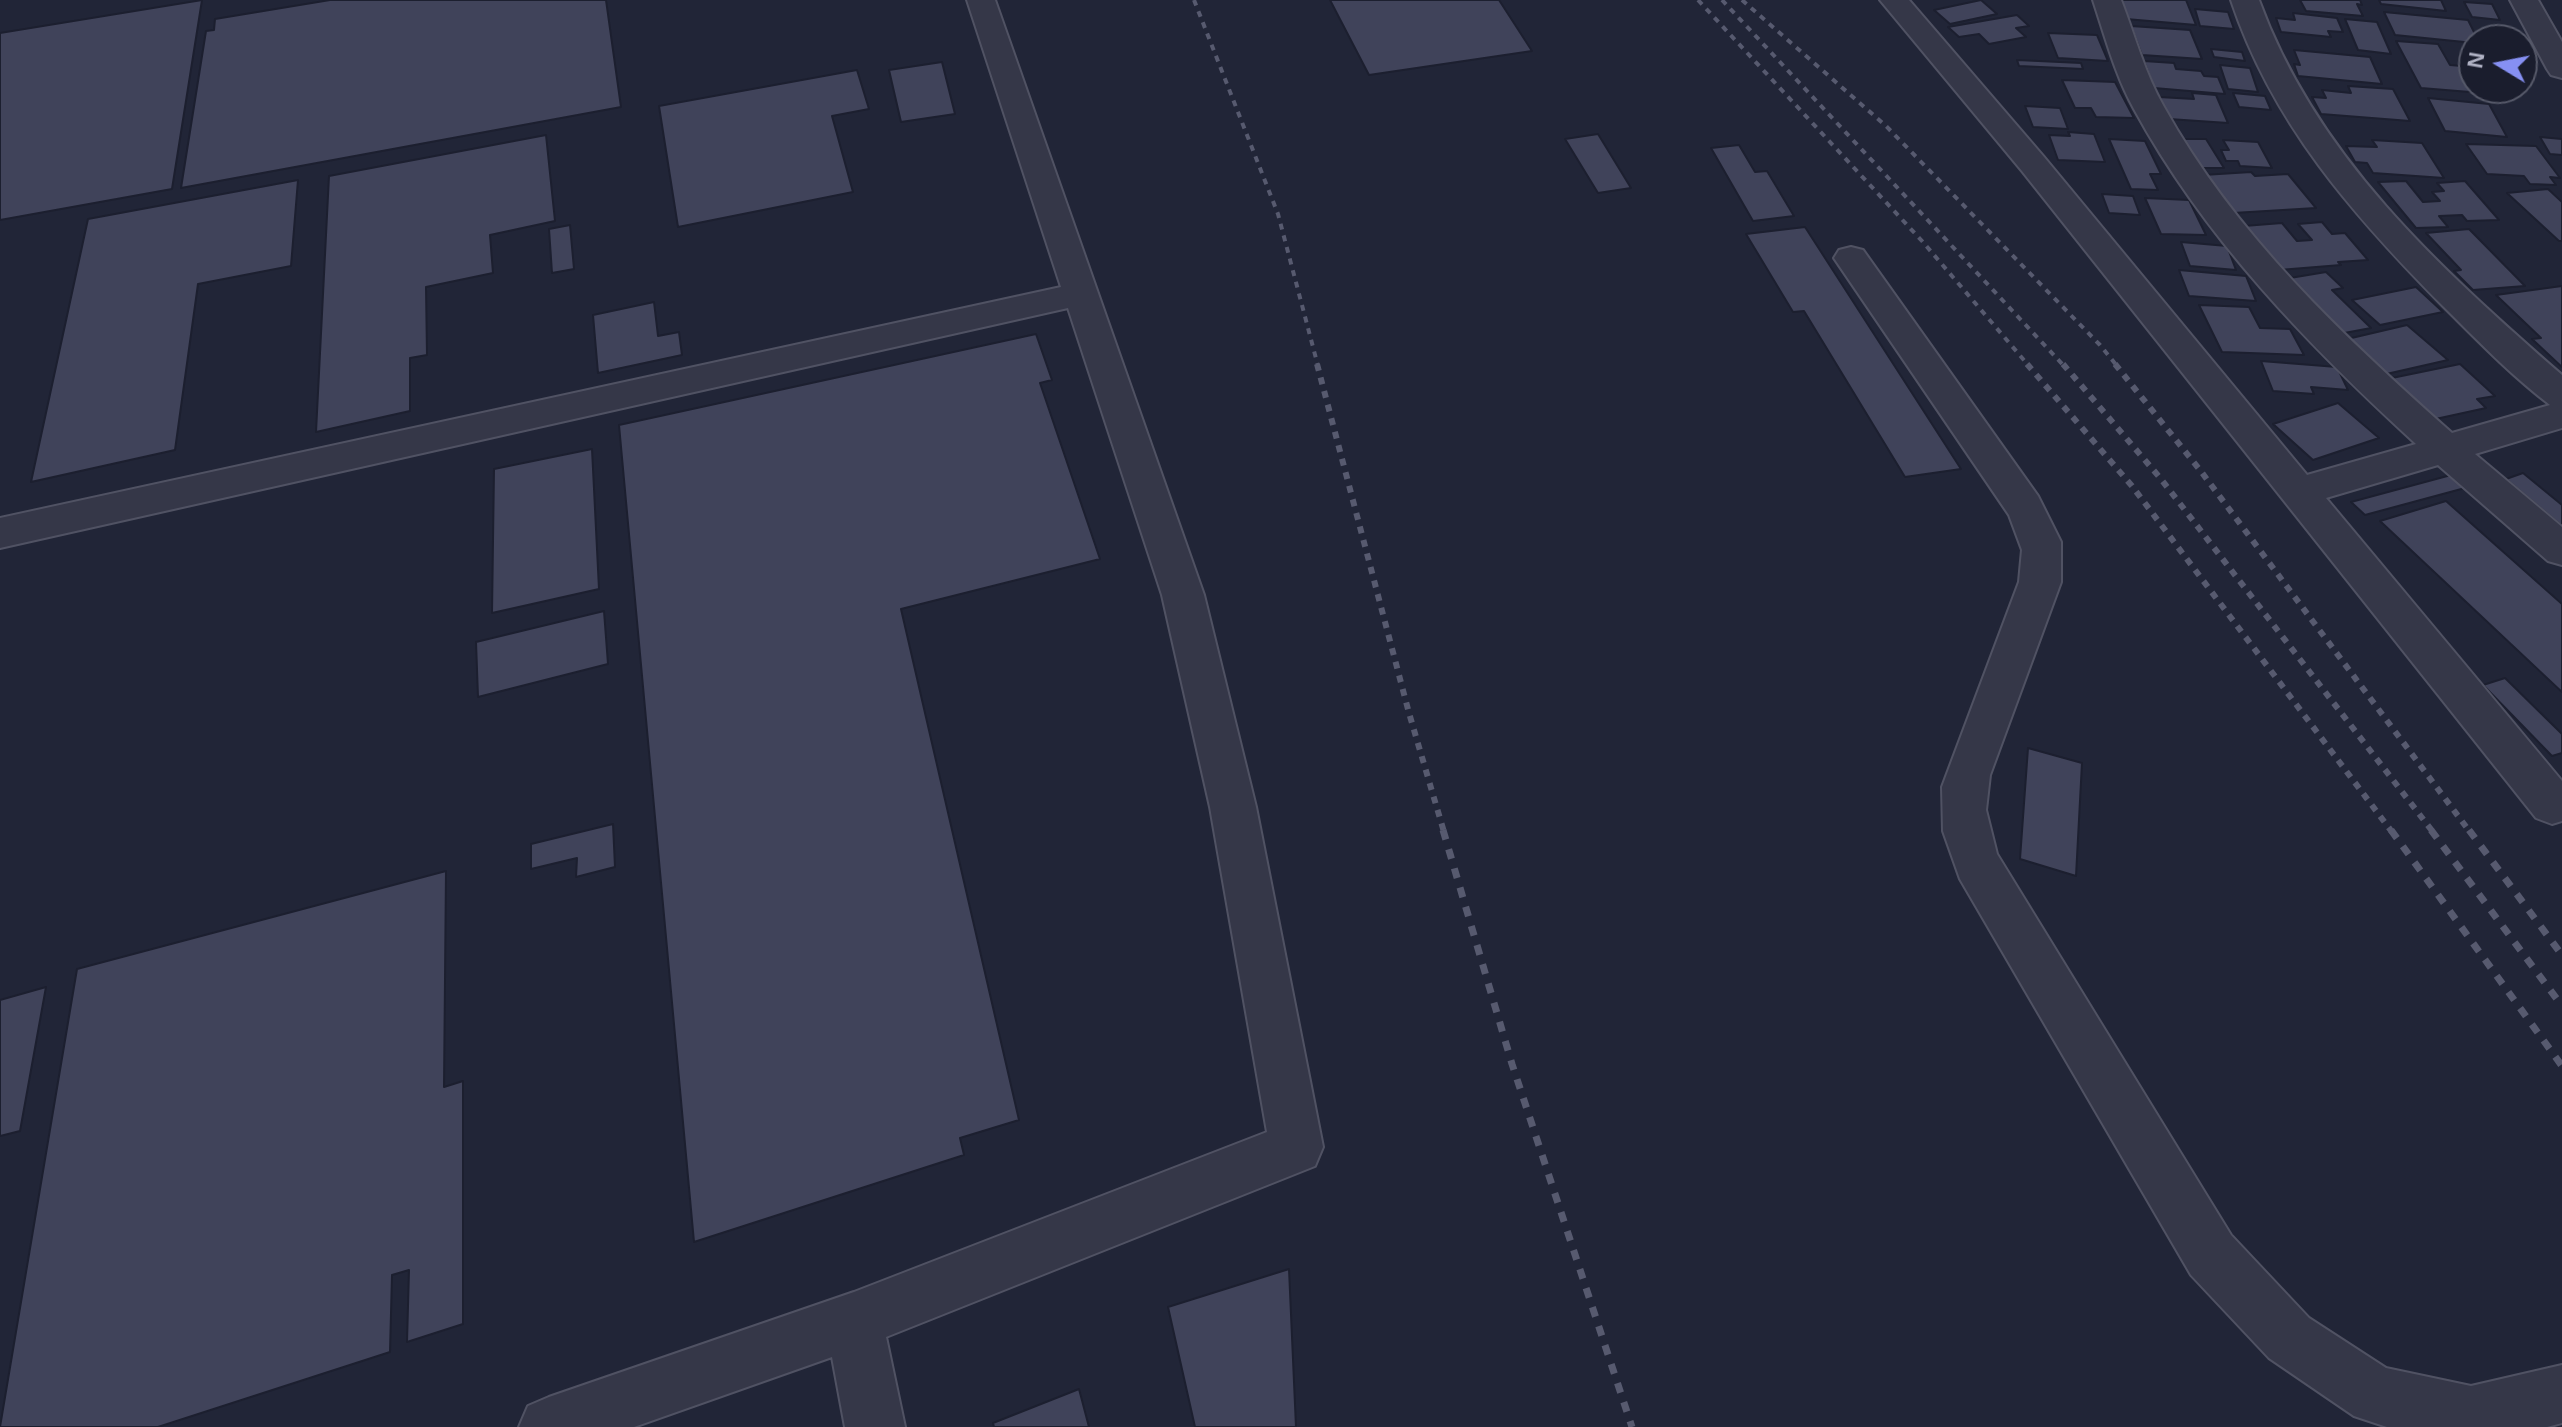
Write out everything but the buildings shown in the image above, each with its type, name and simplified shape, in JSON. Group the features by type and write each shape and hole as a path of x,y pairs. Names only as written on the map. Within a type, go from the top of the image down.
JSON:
{"street":[{"path":"549,1427 854,1321 1296,1147 1233,807 1183,595 981,0"},
{"path":"1894,0 2033,164 2298,492 2559,807"},
{"path":"2107,0 2148,105 2185,168 2238,237 2327,338 2443,448 2562,550"},
{"path":"2245,0 2261,46 2310,134 2390,233 2486,328 2562,396"},
{"path":"2524,0 2562,69"},
{"path":"1851,258 2024,506 2042,537 2044,560 2040,582 1967,775 1961,802 1965,834 1977,864 2211,1255 2289,1338 2375,1395 2471,1416 2562,1394"},
{"path":"0,533 1082,294"},
{"path":"2298,492 2562,415"},
{"path":"854,1321 875,1427"}],"railway":[{"path":"1194,0 1278,214 1318,366"},
{"path":"1698,0 1922,241 2029,366"},
{"path":"1722,0 2064,366"},
{"path":"1742,0 1886,126 2117,366"},
{"path":"1317,364 1409,713 1444,832"},
{"path":"2027,364 2132,486 2392,832"},
{"path":"2063,364 2161,479 2433,832"},
{"path":"2115,364 2200,470 2470,832"},
{"path":"1443,830 1512,1064 1632,1427"},
{"path":"2391,830 2562,1066"},
{"path":"2431,830 2562,1006"},
{"path":"2469,830 2562,955"}]}
